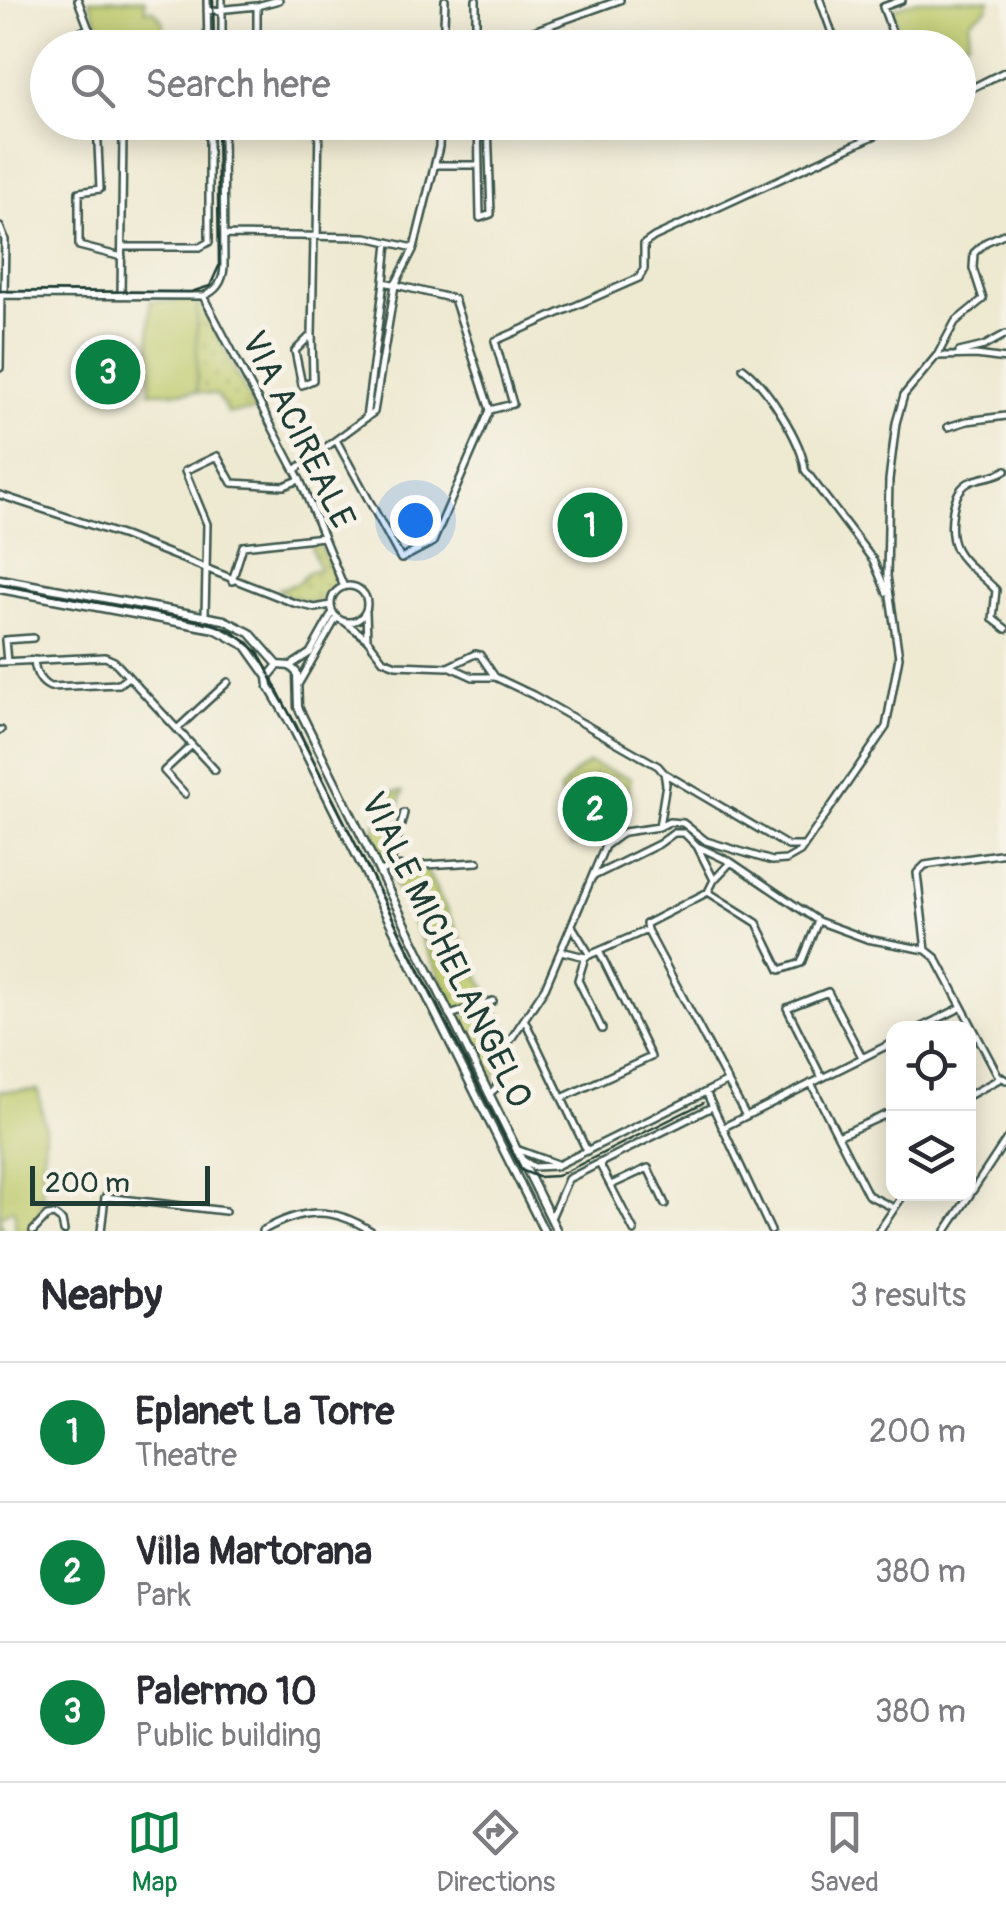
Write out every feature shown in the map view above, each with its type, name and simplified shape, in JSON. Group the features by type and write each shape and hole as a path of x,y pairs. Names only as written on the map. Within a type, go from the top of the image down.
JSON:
{"street":[{"path":"78,0 88,28 84,30"},
{"path":"207,0 208,30"},
{"path":"222,0 222,30"},
{"path":"207,10 279,0"},
{"path":"444,30 445,0"},
{"path":"476,0 476,30"},
{"path":"536,30 620,0"},
{"path":"820,0 831,30"},
{"path":"891,30 883,7 902,0"},
{"path":"257,6 257,30"},
{"path":"976,86 1006,71"},
{"path":"98,140 100,189 79,192 79,246 122,256"},
{"path":"121,140 121,296"},
{"path":"122,247 205,246 210,236 208,140"},
{"path":"2,295 203,296 218,286 224,275 223,140"},
{"path":"312,334 295,351 302,385 313,380 318,140"},
{"path":"294,470 374,412 395,285 414,248 438,140"},
{"path":"478,140 480,218 492,214 489,140"},
{"path":"490,410 513,404 495,341 639,278 644,269 644,244 654,237 865,140"},
{"path":"435,165 479,165"},
{"path":"0,227 6,240 0,368"},
{"path":"489,1094 498,1084 506,1047 545,988 604,846 624,832 669,822 684,823 706,841 772,861 786,860 805,846 886,728 899,657 887,576 889,480 896,423 904,394 935,356 955,322 983,299 973,268 974,253 1006,233"},
{"path":"224,235 366,237 414,248"},
{"path":"366,418 388,242"},
{"path":"336,440 401,558 433,542 490,410 454,299 384,282"},
{"name":"VIA ACIREALE","path":"203,296 300,480 344,587"},
{"path":"946,356 984,346 1006,334"},
{"path":"935,356 1006,359"},
{"path":"742,368 756,377 803,454 805,470 873,560 891,600"},
{"path":"948,426 1006,416"},
{"path":"205,615 207,524 186,472 216,456 232,484 284,486 300,480"},
{"path":"1005,473 969,482 960,489 953,508 950,538 958,556 996,590 993,618 1006,629"},
{"path":"0,495 124,536 205,571 306,607 334,611 366,638 383,660 448,666 479,677 494,677 534,695 658,766 788,846 805,846"},
{"path":"232,581 243,546 324,537"},
{"path":"0,579 205,615 242,628 278,665 290,666 310,652 334,611"},
{"path":"289,692 334,611 335,594 344,587 364,594 366,638"},
{"path":"0,589 215,629 246,646 268,677 270,687 289,692"},
{"path":"346,622 356,621 366,610"},
{"path":"33,638 6,640 3,662 105,657 114,661 215,770"},
{"path":"448,666 480,655 494,677"},
{"path":"468,674 465,668 470,656"},
{"path":"34,660 35,670 50,687 119,684 128,677"},
{"path":"479,677 486,663"},
{"path":"268,677 278,665"},
{"path":"289,692 297,673 290,666"},
{"path":"177,729 228,682"},
{"name":"VIALE MICHELANGELO","path":"289,692 557,1231"},
{"name":"VIALE MICHELANGELO","path":"289,692 544,1231"},
{"path":"185,794 164,771 192,746"},
{"path":"658,827 666,784 664,773"},
{"path":"390,867 404,813"},
{"path":"594,876 660,844 674,832 684,833 696,846 714,880"},
{"path":"696,846 731,862 818,921 867,939 926,950 936,958 1005,1080 976,1091"},
{"path":"926,950 916,873 924,865 1006,853"},
{"path":"380,872 390,867 478,862"},
{"path":"731,862 708,892 646,924 746,1116"},
{"path":"708,892 757,924 780,970 801,963 818,921"},
{"path":"572,926 588,956"},
{"path":"562,951 588,956 648,930"},
{"path":"562,1098 650,1057 599,951"},
{"path":"588,956 578,980 602,1029"},
{"path":"822,1078 787,1008 828,992 862,1058"},
{"path":"450,1015 492,1001"},
{"path":"934,1021 962,1007"},
{"path":"524,1021 588,1151"},
{"path":"722,1128 886,1046"},
{"path":"518,1153 538,1167 560,1164 728,1081"},
{"path":"811,1083 868,1194 894,1208"},
{"path":"706,1092 771,1231"},
{"path":"551,1218 568,1178 712,1107"},
{"path":"838,1136 886,1115"},
{"path":"946,1231 1006,1140"},
{"path":"599,1163 634,1231"},
{"path":"610,1185 648,1168 665,1204"},
{"path":"101,1231 104,1196 226,1211"},
{"path":"878,1231 899,1201"},
{"path":"262,1231 307,1212 334,1215 371,1231"},
{"path":"33,1231 47,1216 54,1215 62,1221 64,1231"}],"green space":[{"path":"89,0 145,0 145,10 154,10 163,22 163,30 100,30"},
{"path":"917,0 990,0 987,9 970,20 969,30 899,30 892,9"},
{"path":"150,301 197,301 197,392 150,392"},
{"path":"197,301 201,302 255,411 228,413 217,395 197,392"},
{"path":"317,541 335,586 318,603 292,598 279,589 319,569 311,548"},
{"path":"589,763 631,778 623,829 600,843 572,845 560,790"},
{"path":"403,791 384,865 372,841 383,792"},
{"path":"426,869 491,999 457,1011 391,877 395,870"},
{"path":"494,1005 509,1034 493,1084 460,1016 482,1013"},
{"path":"38,1090 45,1127 41,1217 29,1231 15,1231 15,1211 0,1217 0,1091"}],"tram line":[{"path":"213,0 214,30"},
{"path":"0,291 191,292 210,286 219,266 217,140"},
{"path":"0,585 207,622 232,631 258,652 521,1170 538,1177 557,1176 703,1103"}],"place":[{"name":"Palermo 10","path":"108,372"},
{"name":"Eplanet La Torre","path":"590,525"},
{"name":"Villa Martorana","path":"595,809"}]}
